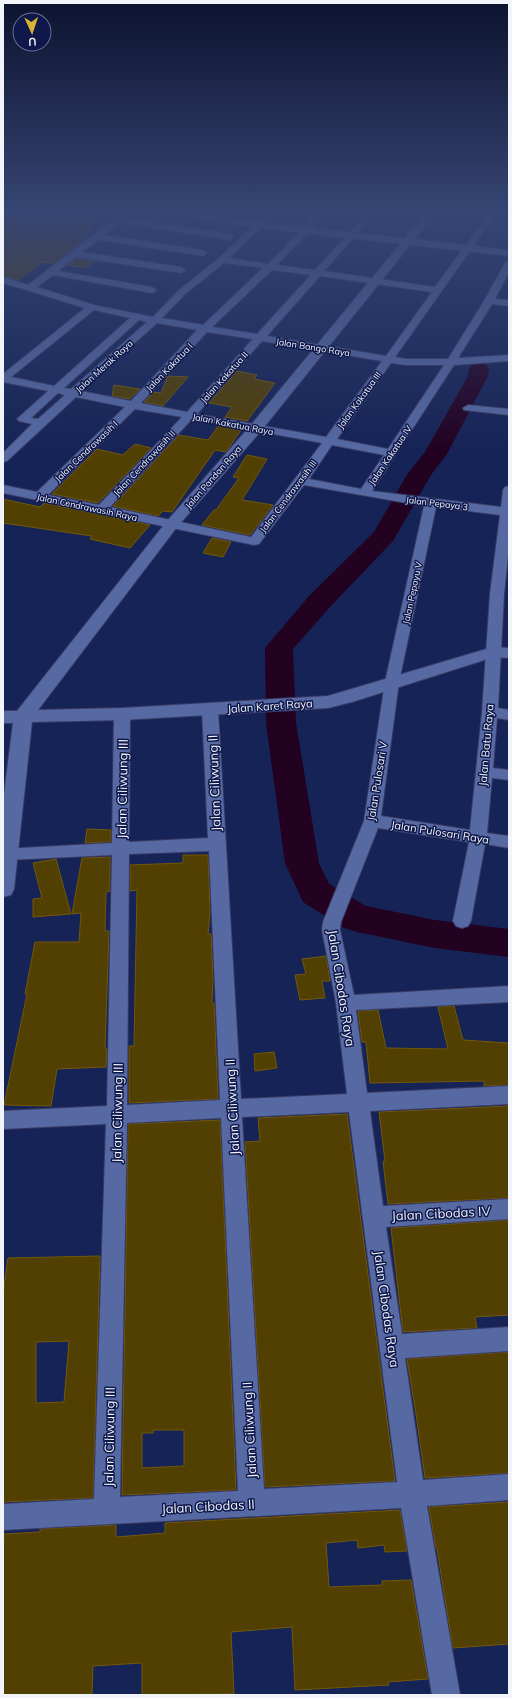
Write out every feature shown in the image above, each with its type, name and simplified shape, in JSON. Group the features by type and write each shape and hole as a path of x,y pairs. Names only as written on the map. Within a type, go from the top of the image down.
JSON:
{"street":[{"name":"Jalan Bango Raya","path":"47,293 92,307 137,317 417,363 509,358"},
{"name":"Jalan Merak Raya","path":"4,457 40,423 64,391 155,320 181,293"},
{"name":"Jalan Kakatua I","path":"133,405 205,329 242,293"},
{"name":"Jalan Kakatua II","path":"188,416 299,293"},
{"name":"Jalan Pandan Raya","path":"23,716 172,524 256,428 365,293"},
{"name":"Jalan Kakatua III","path":"328,441 436,293"},
{"name":"Jalan Kakatua IV","path":"301,481 364,493 392,453 493,293"},
{"path":"489,301 509,303"},
{"name":"Jalan Kakatua Raya","path":"92,307 3,378 188,416 392,453"},
{"path":"40,423 23,419 64,391 137,317"},
{"name":"Jalan Cendrawasih I","path":"39,497 133,405"},
{"path":"468,408 509,412"},
{"name":"Jalan Cendrawasih II","path":"100,510 188,416"},
{"name":"Jalan Cendrawasih III","path":"172,524 254,541 301,481 328,441"},
{"name":"Jalan Cendrawasih Raya","path":"3,489 172,524"},
{"name":"Jalan Batu Raya","path":"462,921 478,838 490,712 501,653 509,490"},
{"name":"Jalan Pepaya 3","path":"364,493 415,501 508,512"},
{"name":"Jalan Pepayu V","path":"392,682 431,503"},
{"name":"Jalan Karet Raya","path":"3,718 23,716 210,710 328,702 345,698 392,682 501,653"},
{"name":"Jalan Pulosari V","path":"332,922 372,821 392,682"},
{"name":"Jalan Ciliwung II","path":"210,710 252,1504"},
{"path":"490,712 509,715"},
{"name":"Jalan Ciliwung III","path":"107,1512 117,1114 122,714"},
{"path":"3,889 23,716"},
{"path":"484,772 509,775"},
{"name":"Jalan Pulosari Raya","path":"372,821 509,842"},
{"path":"7,854 216,844"},
{"name":"Jalan Cibodas Raya","path":"332,922 331,930 346,1003 358,1102 412,1494 446,1695"},
{"path":"346,1003 509,994"},
{"path":"3,1120 509,1095"},
{"name":"Jalan Cibodas IV","path":"374,1217 509,1208"},
{"path":"392,1347 509,1339"},
{"name":"Jalan Cibodas II","path":"3,1517 252,1504 509,1487"}],"building":[{"path":"237,371 257,375 254,379 275,383 247,421 225,417 232,407 209,403"},
{"path":"168,376 188,377 163,406 144,402 154,392 161,393"},
{"path":"114,385 140,389 130,399 112,396"},
{"path":"219,425 241,430 226,452 215,450 172,512 163,511 158,516 113,506 179,435 208,440"},
{"path":"135,444 151,448 98,503 52,494 97,449 123,455"},
{"path":"247,455 267,459 242,500 273,505 250,535 202,525 214,510 216,510 239,478 233,477"},
{"path":"3,499 40,507 44,503 150,525 130,548 90,539 92,536 3,523"},
{"path":"212,538 231,542 223,557 203,553"},
{"path":"87,829 111,830 111,842 85,843"},
{"path":"183,855 208,855 210,912 208,934 211,934 213,976 212,1003 214,1003 218,1099 129,1103 129,1046 134,1046 137,890 130,891 130,865 183,863"},
{"path":"110,857 110,891 106,892 105,931 109,931 105,1049 107,1049 106,1067 57,1069 51,1106 4,1105 27,994 25,994 35,942 79,942 81,913 72,914 82,858"},
{"path":"56,859 71,914 33,917 33,899 42,898 33,863"},
{"path":"326,956 330,981 322,981 325,998 300,1000 295,975 306,974 302,959"},
{"path":"454,1006 463,1040 509,1043 509,1085 484,1086 484,1081 370,1083 366,1042 362,1042 358,1011 378,1010 386,1048 448,1049 438,1007"},
{"path":"274,1052 277,1068 255,1071 254,1054"},
{"path":"509,1106 509,1198 388,1204 383,1161 385,1161 379,1112"},
{"path":"347,1114 395,1481 265,1487 245,1142 260,1141 258,1118"},
{"path":"220,1120 236,1490 122,1495 128,1124","holes":["153,1430 184,1430 184,1466 142,1468 142,1433 153,1433"]},
{"path":"509,1220 509,1315 475,1317 477,1328 403,1332 391,1228"},
{"path":"100,1256 93,1498 3,1502 3,1294 8,1258","holes":["69,1341 64,1402 36,1403 36,1342"]},
{"path":"509,1352 509,1473 425,1478 407,1359"},
{"path":"509,1502 509,1644 453,1648 429,1507"},
{"path":"400,1510 407,1551 385,1552 384,1545 358,1548 357,1540 326,1543 329,1587 382,1585 382,1581 411,1580 428,1679 388,1682 389,1685 295,1690 292,1627 231,1632 234,1694 142,1695 142,1663 93,1666 92,1695 3,1695 4,1534 40,1532 40,1529 116,1525 116,1537 165,1533 165,1523"}],"waterway":[{"path":"479,369 478,376 435,454 420,473 384,536 319,602 279,648 281,723 302,863 315,893 357,918 435,934 509,943"}]}
